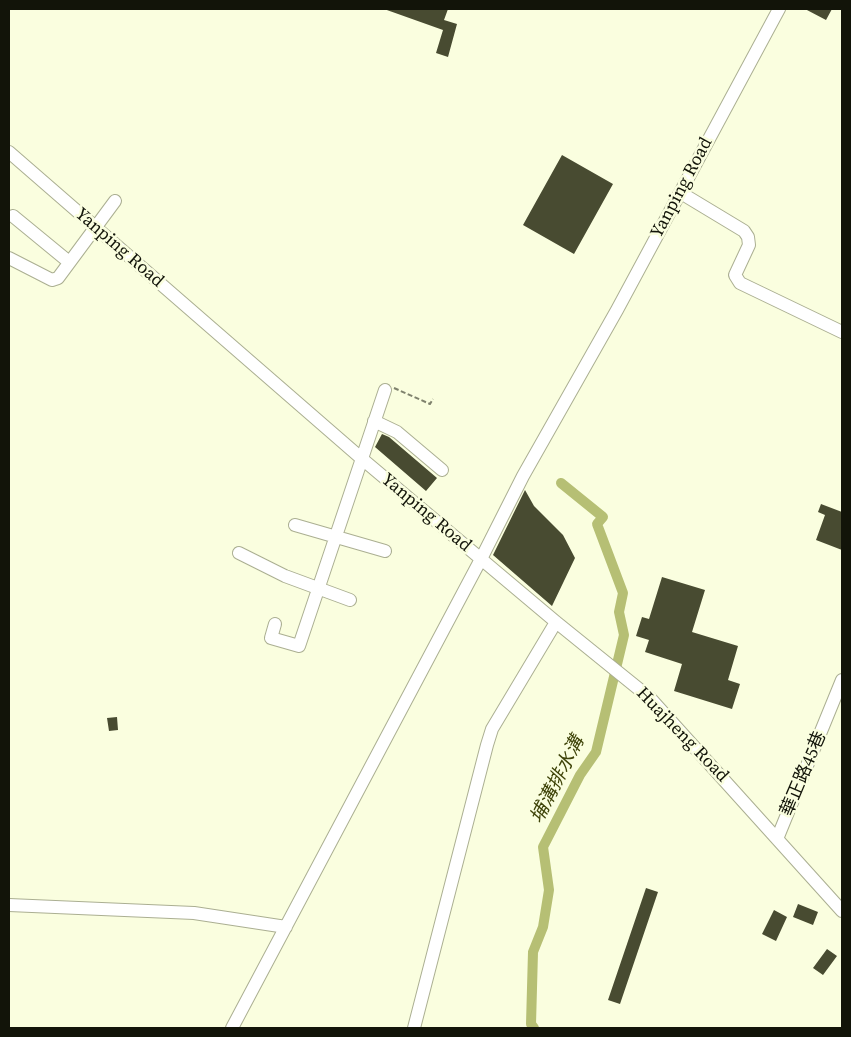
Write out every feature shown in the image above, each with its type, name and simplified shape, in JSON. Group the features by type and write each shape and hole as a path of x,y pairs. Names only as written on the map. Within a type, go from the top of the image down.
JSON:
{"street":[{"name":"Yanping Road","path":"9,152 361,458 481,559 522,476 681,193 779,9"},
{"path":"681,193 744,231 748,237 749,245 735,275 740,283 842,332"},
{"path":"9,258 52,280 58,278 115,201"},
{"path":"12,216 69,262"},
{"path":"275,624 271,638 298,646 386,387"},
{"path":"374,421 397,432 442,470"},
{"path":"296,525 384,552"},
{"path":"238,553 284,576 350,600"},
{"path":"232,1028 481,559"},
{"name":"Huajheng Road","path":"481,559 650,698 842,910"},
{"path":"414,1028 486,745 492,729 556,622"},
{"name":"華正路45巷","path":"777,839 842,680"},
{"path":"9,905 194,913 286,927"}],"path":[{"path":"386,387 430,404 432,399"}],"building":[{"path":"384,9 448,9 444,20 457,24 448,57 436,53 443,30"},
{"path":"805,9 832,9 826,20"},
{"path":"562,155 613,184 574,254 523,225"},
{"path":"382,434 389,437 437,478 426,491 375,447"},
{"path":"525,490 534,506 563,535 575,558 552,606 493,555"},
{"path":"821,504 842,512 842,550 816,540 825,515 818,512"},
{"path":"662,577 705,590 692,632 738,646 728,680 740,684 732,709 674,691 682,664 645,652 649,640 636,636 642,617 649,619"},
{"path":"117,717 118,730 109,731 107,718"},
{"path":"646,888 658,892 620,1004 608,1000"},
{"path":"798,904 818,912 813,925 793,917"},
{"path":"774,910 787,917 776,941 762,934"},
{"path":"827,949 837,956 823,975 813,968"}],"waterway":[{"name":"埔溝排水溝","path":"534,1028 531,1024 533,952 543,927 549,890 543,847 580,775 596,752 624,635 619,612 623,593 597,524 603,517 561,483"}]}
